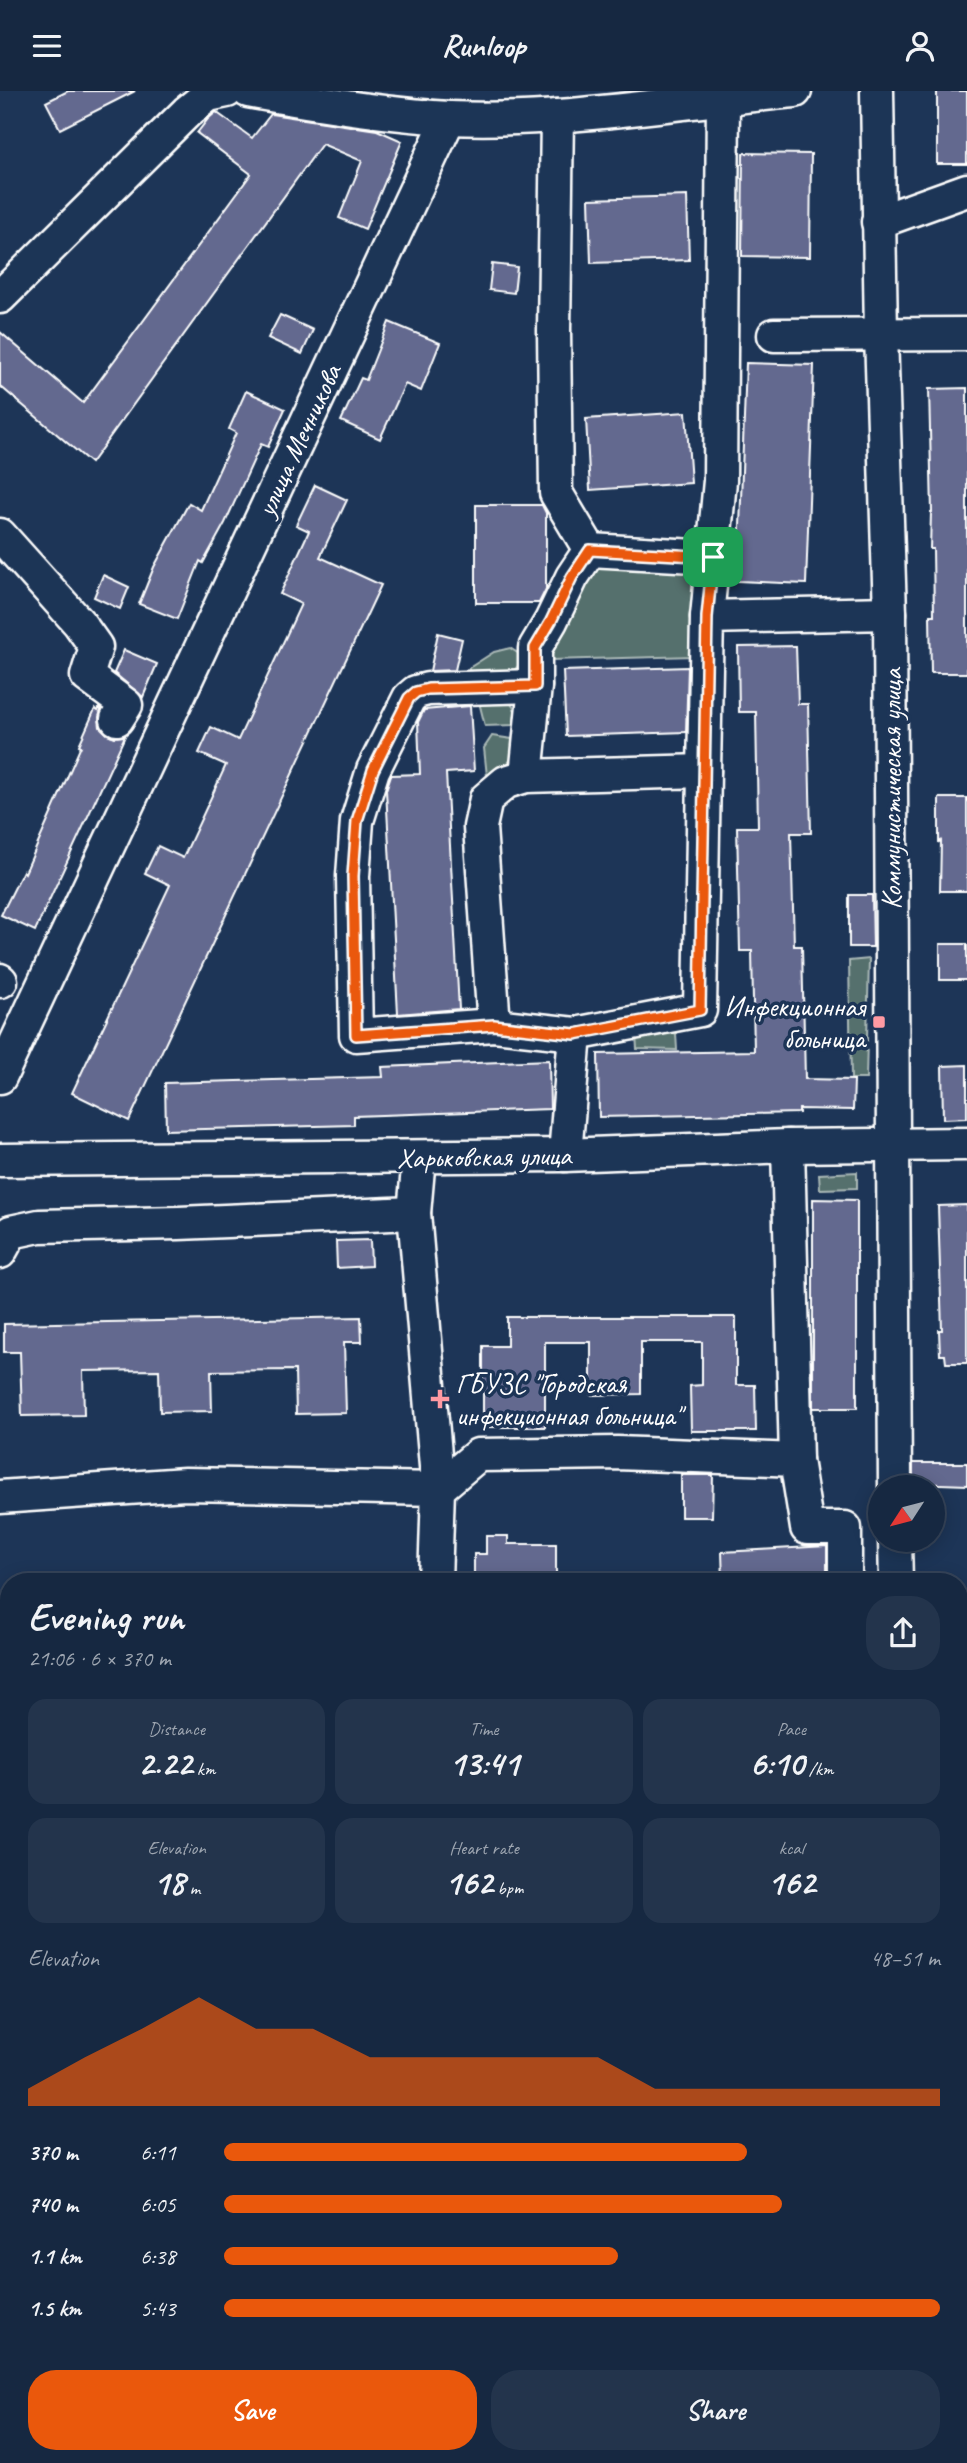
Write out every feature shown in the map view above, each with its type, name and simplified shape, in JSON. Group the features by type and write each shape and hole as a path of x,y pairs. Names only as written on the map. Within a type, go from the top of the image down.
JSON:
{"street":[{"path":"0,297 187,112 208,95 227,91"},
{"path":"248,91 328,105 449,118 557,116 795,91"},
{"name":"Коммунистическая улица","path":"877,91 878,222 890,614 895,1475"},
{"path":"535,686 428,689 416,692 409,698 373,770 357,821 353,876 356,1035 494,1025 575,1034 700,1010 707,617 720,481 723,98"},
{"path":"557,116 554,331 556,493 590,550"},
{"name":"улица Мечникова","path":"0,1077 449,118"},
{"path":"878,222 967,190"},
{"path":"774,335 967,334"},
{"path":"0,535 96,647 87,676 126,705 117,719"},
{"path":"590,550 713,557"},
{"path":"526,776 535,686 535,648 572,577 590,550"},
{"path":"707,617 890,614"},
{"path":"494,1025 480,827 486,799 506,782 526,776 704,771"},
{"path":"565,1155 575,1034"},
{"name":"Харьковская улица","path":"0,1160 565,1155 788,1146 967,1144"},
{"path":"788,1146 796,1460 807,1528 845,1528 845,1573"},
{"path":"419,1157 414,1213 438,1489 435,1573"},
{"path":"0,1252 11,1231 39,1226 414,1213"},
{"path":"0,1497 185,1484 438,1489 478,1455 617,1453 796,1460"},
{"path":"895,1552 896,1573"}],"green space":[{"path":"599,562 692,567 694,656 551,660 553,634 558,620 573,595"},
{"path":"510,648 519,654 522,661 512,673 468,683 469,668 494,652"},
{"path":"476,690 511,704 516,717 514,725 485,726"},
{"path":"492,736 512,739 514,752 504,766 487,776 484,748"},
{"path":"869,959 866,1079 851,1079 849,961"},
{"path":"676,1033 677,1050 637,1049 636,1034"},
{"path":"857,1172 857,1188 820,1189 819,1174"}],"building":[{"path":"68,91 135,91 60,129 46,102"},
{"path":"937,91 967,91 967,164 937,164"},
{"path":"216,112 252,138 271,114 377,130 402,141 365,229 339,218 362,161 322,144 91,463 0,386 0,332 83,403 251,174 197,133"},
{"path":"743,153 811,154 810,257 742,256"},
{"path":"687,196 689,260 591,263 589,199"},
{"path":"492,264 517,267 514,293 489,290"},
{"path":"280,315 313,330 302,354 268,338"},
{"path":"389,322 440,343 421,391 405,384 380,439 341,421 361,378 366,380"},
{"path":"746,363 814,365 806,584 738,581"},
{"path":"967,388 967,673 931,673 930,615 934,615 933,549 930,549 932,512 929,389"},
{"path":"246,391 285,409 268,447 261,444 225,523 203,563 200,561 177,619 139,604 154,567 189,503 201,510 236,433 229,429"},
{"path":"686,412 691,483 590,490 586,419"},
{"path":"315,485 347,500 320,557 381,585 129,1121 72,1093 170,885 145,873 158,846 183,858 226,765 199,753 211,727 238,740 301,604 280,594 309,531 296,525"},
{"path":"476,505 542,505 546,513 546,589 539,603 476,603"},
{"path":"103,575 129,587 120,609 94,597"},
{"path":"438,633 462,639 455,670 430,671"},
{"path":"796,646 798,704 808,704 811,833 791,833 794,946 802,946 805,1079 854,1080 853,1110 799,1109 799,1113 599,1117 598,1054 754,1051 752,951 740,951 737,827 758,827 756,712 739,712 738,647"},
{"path":"124,650 157,664 143,697 114,673"},
{"path":"688,667 686,732 566,736 563,671"},
{"path":"470,706 474,771 446,773 459,1009 398,1014 386,790 391,775 420,774 418,722 424,710"},
{"path":"99,708 100,727 115,737 125,736 35,931 1,915 23,871 25,873 95,709 98,711"},
{"path":"939,798 967,798 967,891 940,891"},
{"path":"849,895 872,895 873,947 849,947"},
{"path":"940,944 967,944 967,980 940,980"},
{"path":"549,1060 550,1109 354,1116 354,1125 166,1130 165,1083 383,1077 382,1067"},
{"path":"967,1065 967,1118 943,1119 942,1066"},
{"path":"813,1199 857,1200 857,1408 813,1408"},
{"path":"967,1205 967,1363 946,1363 945,1355 940,1355 939,1330 942,1330 938,1206"},
{"path":"370,1240 371,1266 337,1268 336,1241"},
{"path":"361,1317 362,1342 344,1342 346,1413 296,1414 295,1370 211,1371 212,1411 160,1412 159,1370 83,1371 84,1415 22,1416 20,1352 4,1352 4,1324"},
{"path":"507,1317 736,1317 736,1385 755,1385 756,1431 691,1431 690,1386 702,1385 702,1342 641,1342 641,1394 591,1395 591,1342 545,1342 545,1427 483,1427 483,1346 507,1346"},
{"path":"913,1463 967,1463 967,1485 945,1484 945,1475 913,1475"},
{"path":"681,1475 713,1475 712,1517 681,1517"},
{"path":"486,1536 508,1536 508,1544 556,1544 556,1573 474,1573 474,1554 486,1554"},
{"path":"827,1546 827,1573 723,1573 722,1552"}],"place":[{"name":"Инфекционная больница","path":"879,1022"},
{"name":"ГБУЗС \"Городская инфекционная больница\"","path":"440,1399"}],"route":[{"path":"590,550 713,557 707,617 700,1010 575,1034 494,1025 356,1035 353,876 357,821 373,770 409,698 416,692 428,689 535,686 535,648 572,577 590,550"}]}
